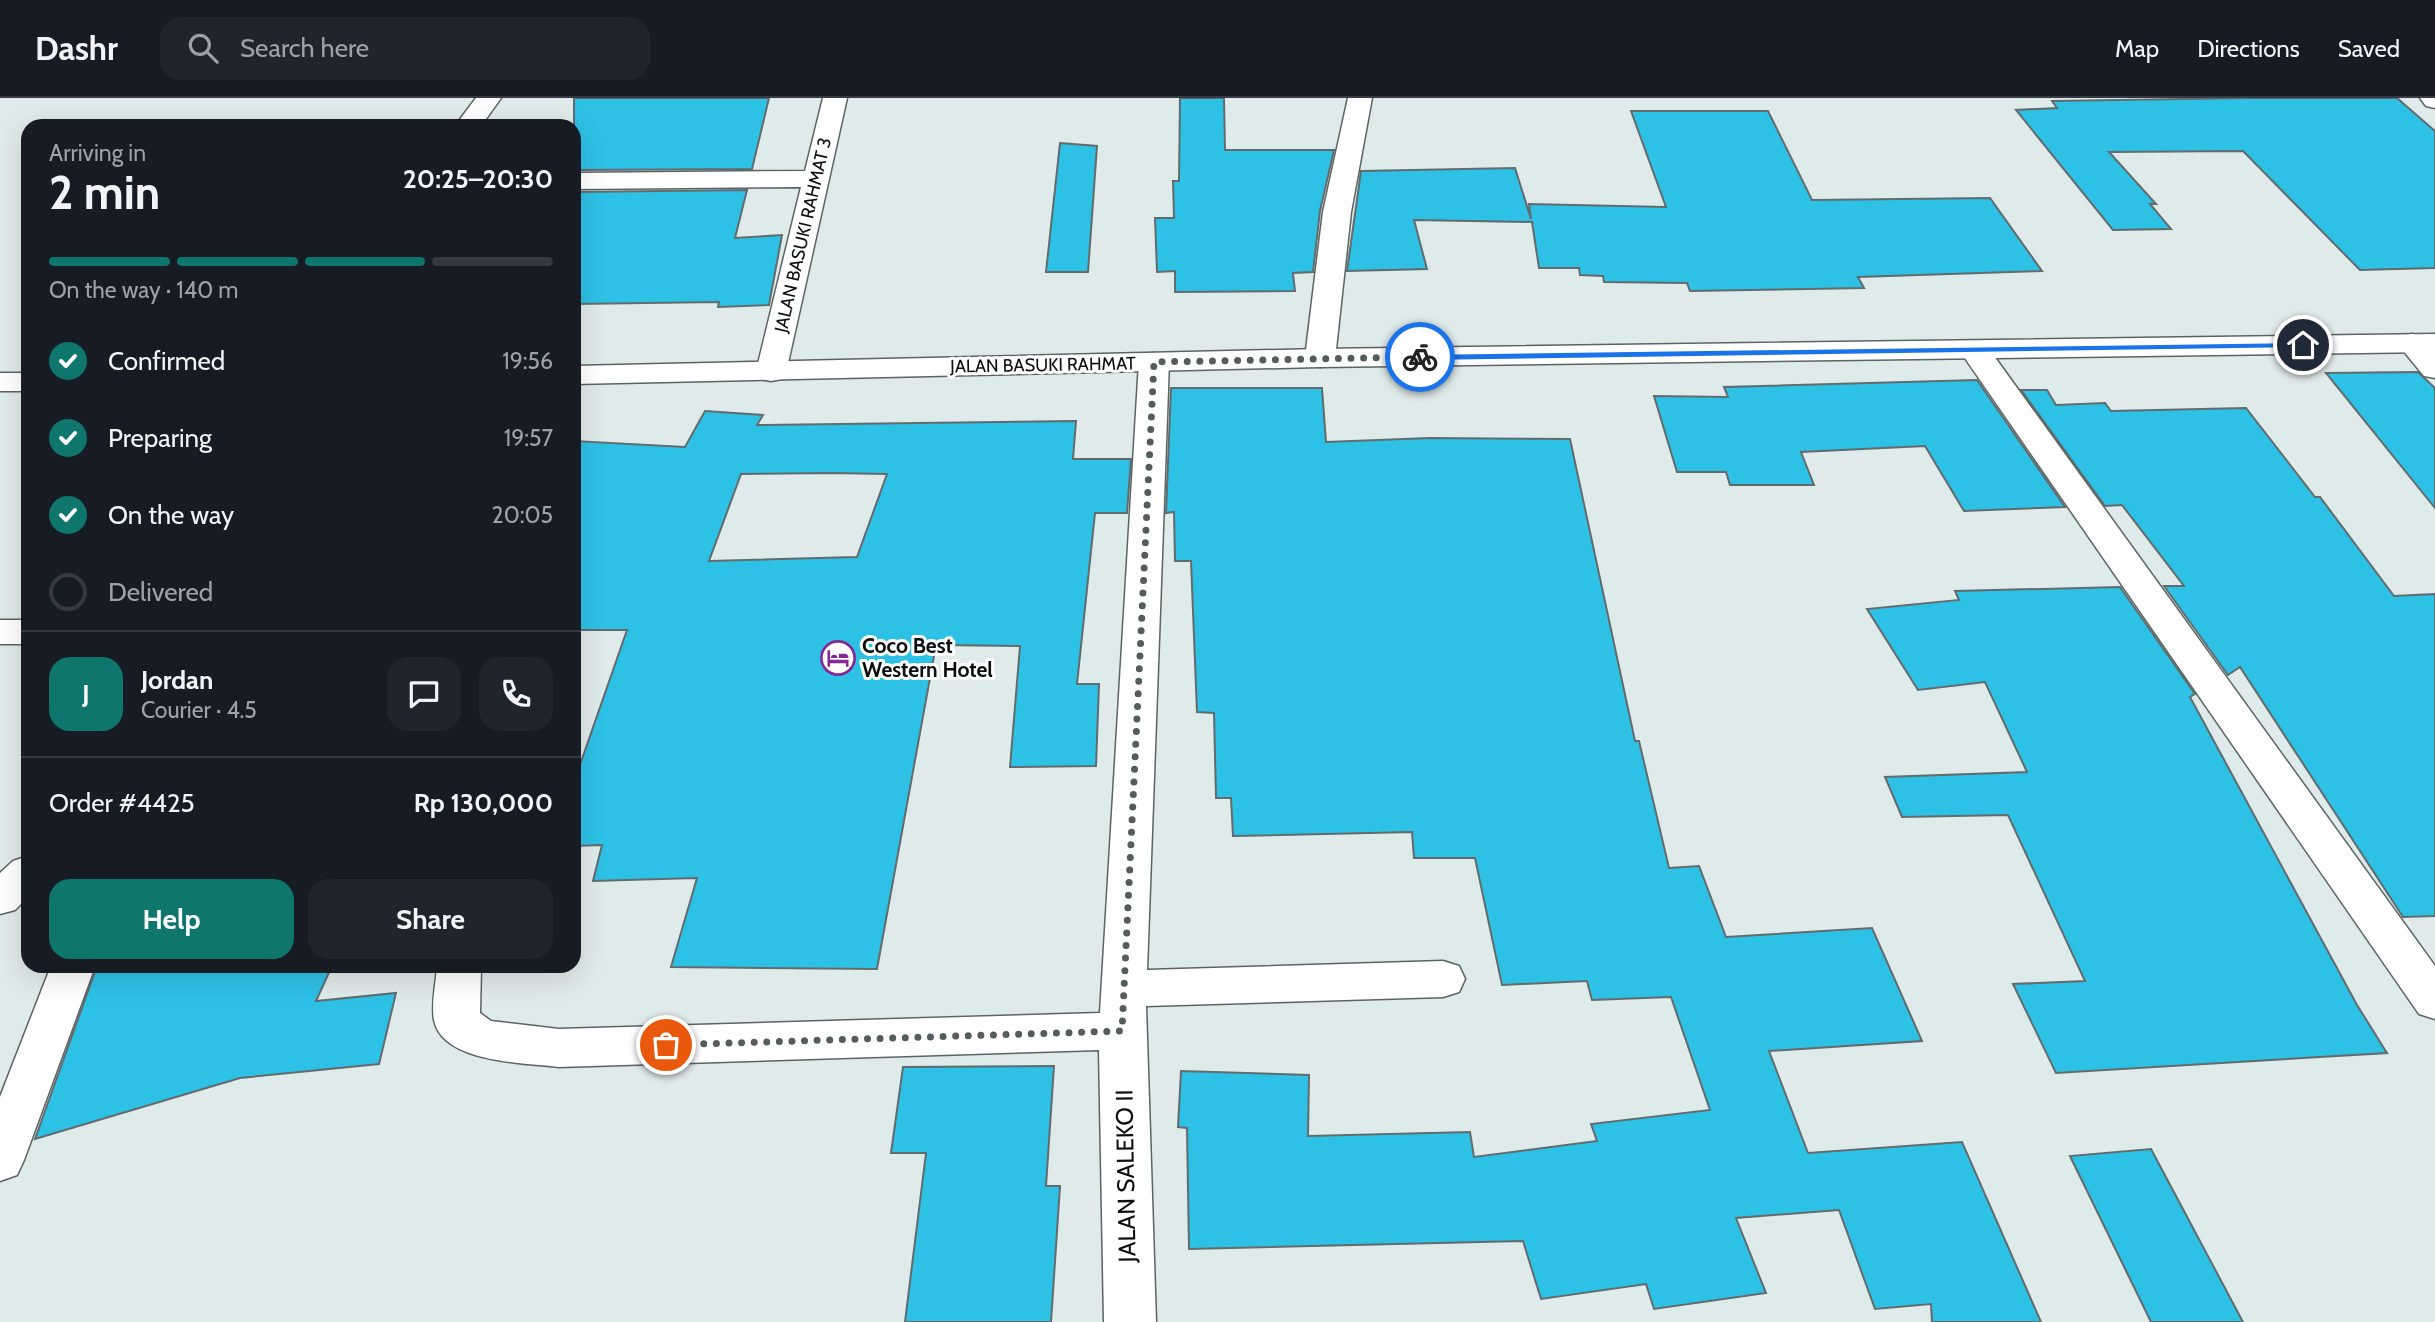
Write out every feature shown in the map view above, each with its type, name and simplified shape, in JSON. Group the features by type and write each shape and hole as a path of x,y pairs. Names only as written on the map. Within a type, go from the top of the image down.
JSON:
{"main road":[{"path":"476,119 489,98"},
{"name":"JALAN BASUKI RAHMAT 3","path":"771,372 835,98"},
{"path":"1320,358 1337,212 1360,98"},
{"path":"581,181 817,179"},
{"path":"2424,343 2435,369"},
{"name":"JALAN BASUKI RAHMAT","path":"581,375 1320,358 1975,352 2424,343"},
{"path":"1975,352 2435,1001"},
{"name":"JALAN SALEKO II","path":"1130,1322 1123,1010 1154,362"},
{"path":"0,382 21,382"},
{"path":"0,632 21,632"},
{"path":"0,898 21,878"},
{"path":"0,1160 70,973"},
{"path":"459,973 457,1021 481,1040 559,1048 1123,1010 1443,979"}],"building":[{"path":"574,98 769,98 752,169 581,170 581,119 574,119"},
{"path":"1180,98 1224,98 1225,150 1334,150 1320,211 1313,272 1293,273 1295,291 1175,292 1175,271 1157,272 1155,218 1174,218 1173,181 1179,181"},
{"path":"2397,98 2435,131 2435,268 2360,270 2243,151 2109,152 2156,204 2150,204 2171,229 2113,230 2016,110 2057,108 2052,101"},
{"path":"1631,111 1768,111 1812,200 1990,198 2042,271 1858,277 1864,288 1690,291 1687,283 1604,282 1603,276 1580,275 1579,268 1539,268 1532,222 1414,220 1427,269 1347,271 1361,171 1515,168 1531,219 1529,204 1666,207"},
{"path":"1060,143 1097,146 1088,272 1046,272"},
{"path":"747,190 735,238 782,235 769,305 718,307 719,302 581,304 581,192"},
{"path":"2418,372 2435,388 2435,508 2326,373"},
{"path":"1977,380 2065,507 1964,511 1925,446 1801,452 1814,485 1730,485 1726,472 1677,472 1654,396 1728,397 1724,387"},
{"path":"1171,388 1322,388 1326,442 1430,438 1570,439 1635,741 1639,741 1669,868 1699,866 1726,937 1872,928 1922,1041 1769,1051 1808,1153 1962,1142 2041,1322 1932,1322 1931,1304 1875,1309 1839,1210 1736,1218 1766,1293 1654,1309 1646,1284 1541,1299 1523,1241 1189,1249 1187,1128 1178,1127 1181,1071 1309,1075 1308,1136 1470,1132 1474,1157 1597,1141 1591,1124 1710,1110 1671,997 1592,1000 1587,981 1502,985 1475,858 1414,858 1412,832 1233,836 1231,798 1216,798 1214,713 1197,712 1191,561 1175,561 1174,512 1166,513"},
{"path":"2021,390 2047,390 2056,405 2105,403 2111,411 2246,408 2315,497 2320,497 2394,596 2435,594 2435,916 2403,917 2240,667 2228,675 2164,586 2184,586 2122,505 2105,506"},
{"path":"705,411 763,415 757,425 1076,421 1073,459 1131,459 1127,513 1095,513 1077,684 1099,684 1096,766 1010,767 1020,646 936,645 877,969 671,967 697,878 593,881 602,845 581,846 581,762 627,630 581,630 581,441 685,447","holes":["741,474 887,474 857,557 709,561"]},
{"path":"2120,587 2195,694 2190,697 2357,1005 2387,1053 2056,1073 2013,984 2085,981 2008,815 1902,817 1885,777 2027,772 1985,682 1918,690 1867,609 1959,600 1955,591"},
{"path":"94,973 329,973 316,1001 396,993 379,1064 240,1078 35,1139"},
{"path":"1054,1066 1046,1186 1060,1186 1051,1322 905,1322 926,1153 891,1153 903,1067"},
{"path":"2151,1149 2243,1322 2151,1322 2070,1156"}],"way so far":[{"path":"666,1045 1122,1031 1154,362 1420,357"}],"place":[{"name":"Coco Best Western Hotel","path":"838,658"}],"route":[{"path":"1420,357 1975,352 2303,345"}]}
